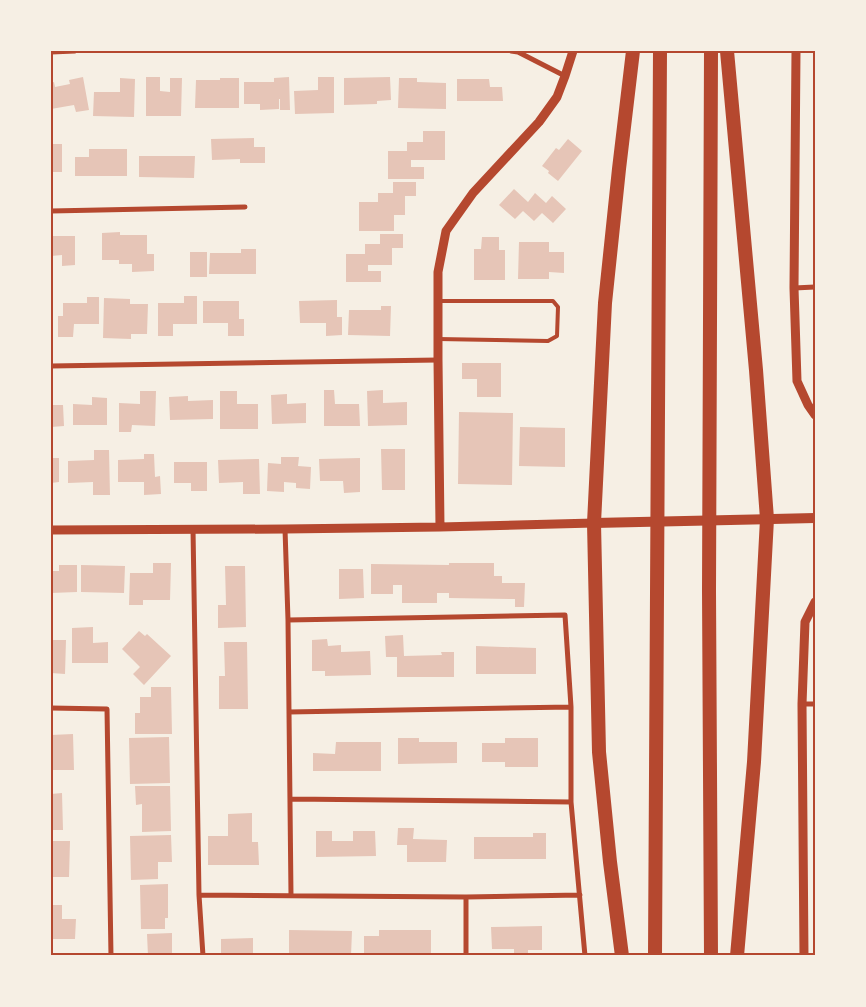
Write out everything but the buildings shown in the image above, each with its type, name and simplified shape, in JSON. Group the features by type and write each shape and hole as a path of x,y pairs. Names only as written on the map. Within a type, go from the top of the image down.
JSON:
{"highway":[{"path":"622,956 599,752 594,522 605,303 633,51"},
{"path":"655,956 660,51"},
{"path":"711,51 709,601 711,956"},
{"path":"727,51 756,370 767,519 754,762 737,956"}],"main road":[{"path":"594,522 815,518"}],"street":[{"path":"51,52 75,51"},
{"path":"512,51 518,52 565,76"},
{"path":"440,527 438,272 446,232 473,193 539,122 557,97 573,51"},
{"path":"796,51 794,288 797,381 808,405 815,415"},
{"path":"51,211 245,207"},
{"path":"794,288 815,287"},
{"path":"51,366 438,360"},
{"path":"51,530 440,527 594,522"},
{"path":"193,529 199,895 203,956"},
{"path":"285,529 288,620 291,895"},
{"path":"804,956 802,704 805,622 815,602"},
{"path":"288,620 565,615 571,707 571,802 585,956"},
{"path":"802,704 815,704"},
{"path":"289,712 571,707"},
{"path":"51,708 107,709 111,956"},
{"path":"290,799 571,802"},
{"path":"199,895 466,897 580,895"},
{"path":"466,897 466,956"}],"lane":[{"path":"438,301 552,301 558,306 557,336 548,341 438,339"}]}
